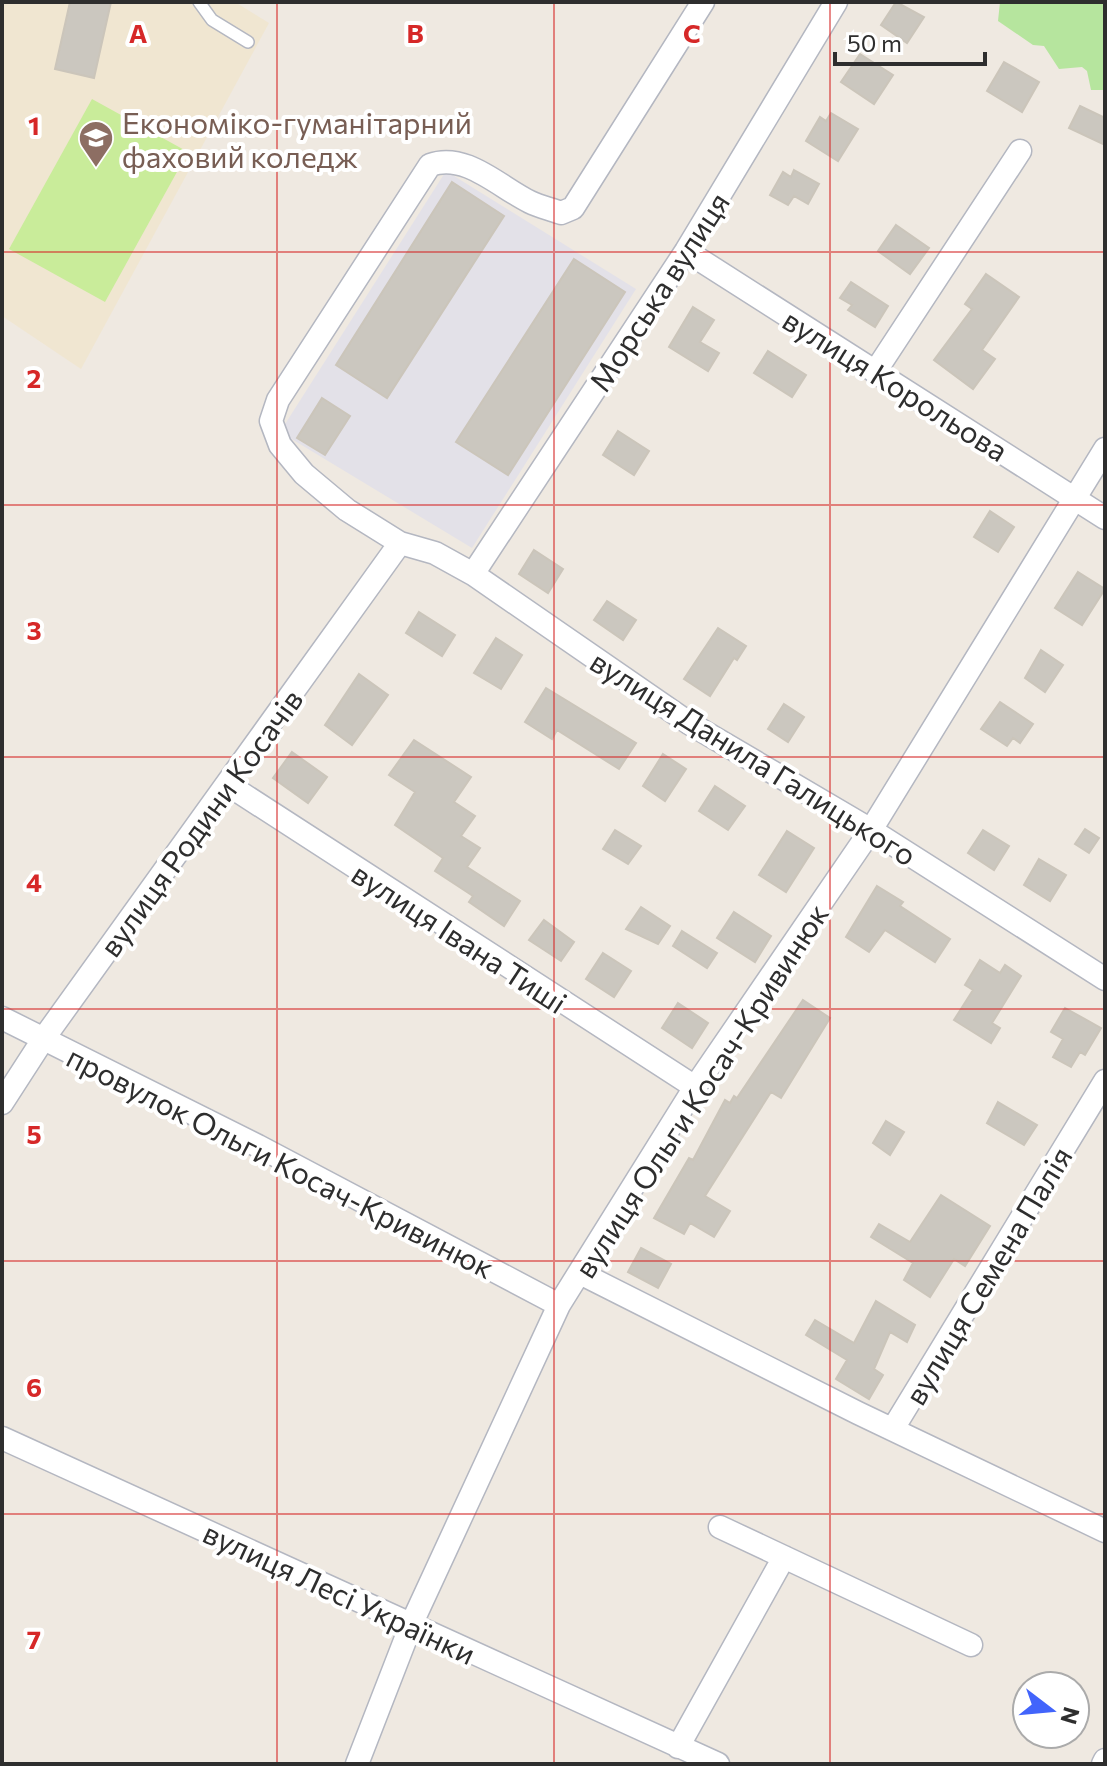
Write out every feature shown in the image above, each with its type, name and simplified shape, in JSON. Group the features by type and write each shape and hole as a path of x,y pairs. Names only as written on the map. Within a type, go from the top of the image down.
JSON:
{"street":[{"name":"вулиця Данила Галицького","path":"703,2 573,208 561,213 532,203 468,166 443,161 430,165 278,400 271,421 280,445 304,474 347,510 400,543 435,553 473,574 689,723 871,830 1105,979"},
{"name":"Морська вулиця","path":"473,574 686,251 836,2"},
{"path":"875,372 1020,151"},
{"name":"вулиця Корольова","path":"686,251 1105,518"},
{"name":"вулиця Ольги Косач-Кривинюк","path":"357,1764 411,1625 559,1305 695,1087 871,830 1072,498 1105,449"},
{"name":"вулиця Родини Косачів","path":"2,1103 44,1038 400,543"},
{"name":"вулиця Івана Тиші","path":"227,784 695,1087"},
{"name":"провулок Ольги Косач-Кривинюк","path":"2,1018 559,1305"},
{"name":"вулиця Семена Палія","path":"894,1427 1105,1081"},
{"path":"580,1273 858,1413 894,1427 1105,1531"},
{"name":"вулиця Лесі Українки","path":"2,1438 684,1754 718,1764"},
{"path":"720,1527 971,1645"},
{"path":"684,1754 784,1557"}],"lane":[{"path":"199,2 212,20 248,42"}],"shaded area":[{"name":"Економіко-гуманітарний фаховий коледж","path":"2,2 235,2 269,23 81,369 2,316"},
{"path":"446,171 636,289 472,548 280,432"}],"green space":[{"path":"1000,2 1105,2 1105,90 1091,90 1087,71 1082,67 1059,69 1044,46 1033,45 998,21"},
{"path":"92,99 188,152 105,302 9,249"}],"building":[{"path":"70,2 111,2 94,78 55,69"},
{"path":"896,2 924,17 907,43 881,25"},
{"path":"860,54 893,75 874,104 841,82"},
{"path":"1004,62 1039,82 1022,112 987,91"},
{"path":"1080,106 1105,118 1105,145 1069,128"},
{"path":"831,113 858,129 838,161 806,141 820,117 826,121"},
{"path":"794,170 819,184 808,204 794,196 788,205 770,195 783,172 791,177"},
{"path":"452,182 504,216 387,398 336,365"},
{"path":"896,225 929,248 910,274 878,251"},
{"path":"574,259 625,292 508,475 456,442"},
{"path":"986,274 1019,297 982,350 995,359 973,389 934,360 972,309 965,304"},
{"path":"851,282 888,306 875,327 848,310 852,305 840,298"},
{"path":"693,307 714,320 700,342 719,353 708,371 669,347"},
{"path":"768,351 806,375 792,397 754,373"},
{"path":"322,398 350,416 325,455 297,438"},
{"path":"618,431 649,451 634,475 603,455"},
{"path":"990,511 1014,527 998,552 974,537"},
{"path":"534,550 563,569 548,593 519,574"},
{"path":"1078,572 1105,589 1082,625 1055,608"},
{"path":"607,601 636,620 623,640 594,620"},
{"path":"419,612 455,635 442,656 406,633"},
{"path":"718,628 746,646 737,660 734,658 710,696 684,679"},
{"path":"496,638 522,655 501,689 474,673"},
{"path":"1041,650 1063,665 1045,692 1025,678"},
{"path":"359,674 388,695 352,745 325,725"},
{"path":"546,688 636,743 619,769 557,730 552,739 525,722"},
{"path":"1000,702 1033,724 1020,743 1013,738 1007,746 981,729"},
{"path":"784,704 804,717 788,742 768,729"},
{"path":"414,740 471,777 454,802 475,816 461,836 480,848 467,867 520,901 504,926 469,902 473,896 435,871 443,858 395,825 415,792 389,775"},
{"path":"292,752 327,777 308,803 273,778"},
{"path":"663,754 686,769 665,801 643,786"},
{"path":"715,786 745,806 728,830 699,811"},
{"path":"1085,829 1099,838 1089,853 1075,844"},
{"path":"615,830 641,846 628,864 603,849"},
{"path":"983,830 1009,846 994,870 968,853"},
{"path":"787,831 814,848 786,892 759,875"},
{"path":"1039,859 1066,875 1050,901 1024,885"},
{"path":"877,886 903,902 900,906 950,939 935,962 885,930 869,952 846,937"},
{"path":"641,907 670,926 658,944 626,929"},
{"path":"734,912 771,936 755,962 717,938"},
{"path":"544,920 574,942 561,961 529,940"},
{"path":"682,931 717,953 707,968 673,946"},
{"path":"603,953 631,971 614,997 586,979"},
{"path":"980,960 1000,973 1005,965 1021,976 992,1023 1000,1028 991,1043 954,1020 973,990 965,985"},
{"path":"803,1000 830,1018 781,1098 771,1092 705,1196 730,1211 714,1237 690,1223 684,1234 654,1218 689,1158 693,1160 725,1100 730,1103 734,1096 737,1098"},
{"path":"678,1003 708,1023 692,1048 662,1028"},
{"path":"1065,1008 1101,1028 1085,1055 1080,1052 1071,1067 1053,1057 1063,1039 1051,1032"},
{"path":"998,1102 1037,1125 1024,1145 987,1123"},
{"path":"886,1121 904,1132 890,1155 873,1143"},
{"path":"941,1195 990,1226 965,1266 954,1259 930,1297 904,1280 913,1263 871,1237 879,1224 910,1242"},
{"path":"641,1248 671,1264 658,1288 628,1272"},
{"path":"876,1301 915,1325 907,1342 890,1332 874,1369 883,1375 869,1399 836,1379 847,1360 806,1335 815,1320 854,1343"}],"place":[{"name":"Економіко-гуманітарний фаховий коледж","path":"96,169"}]}
